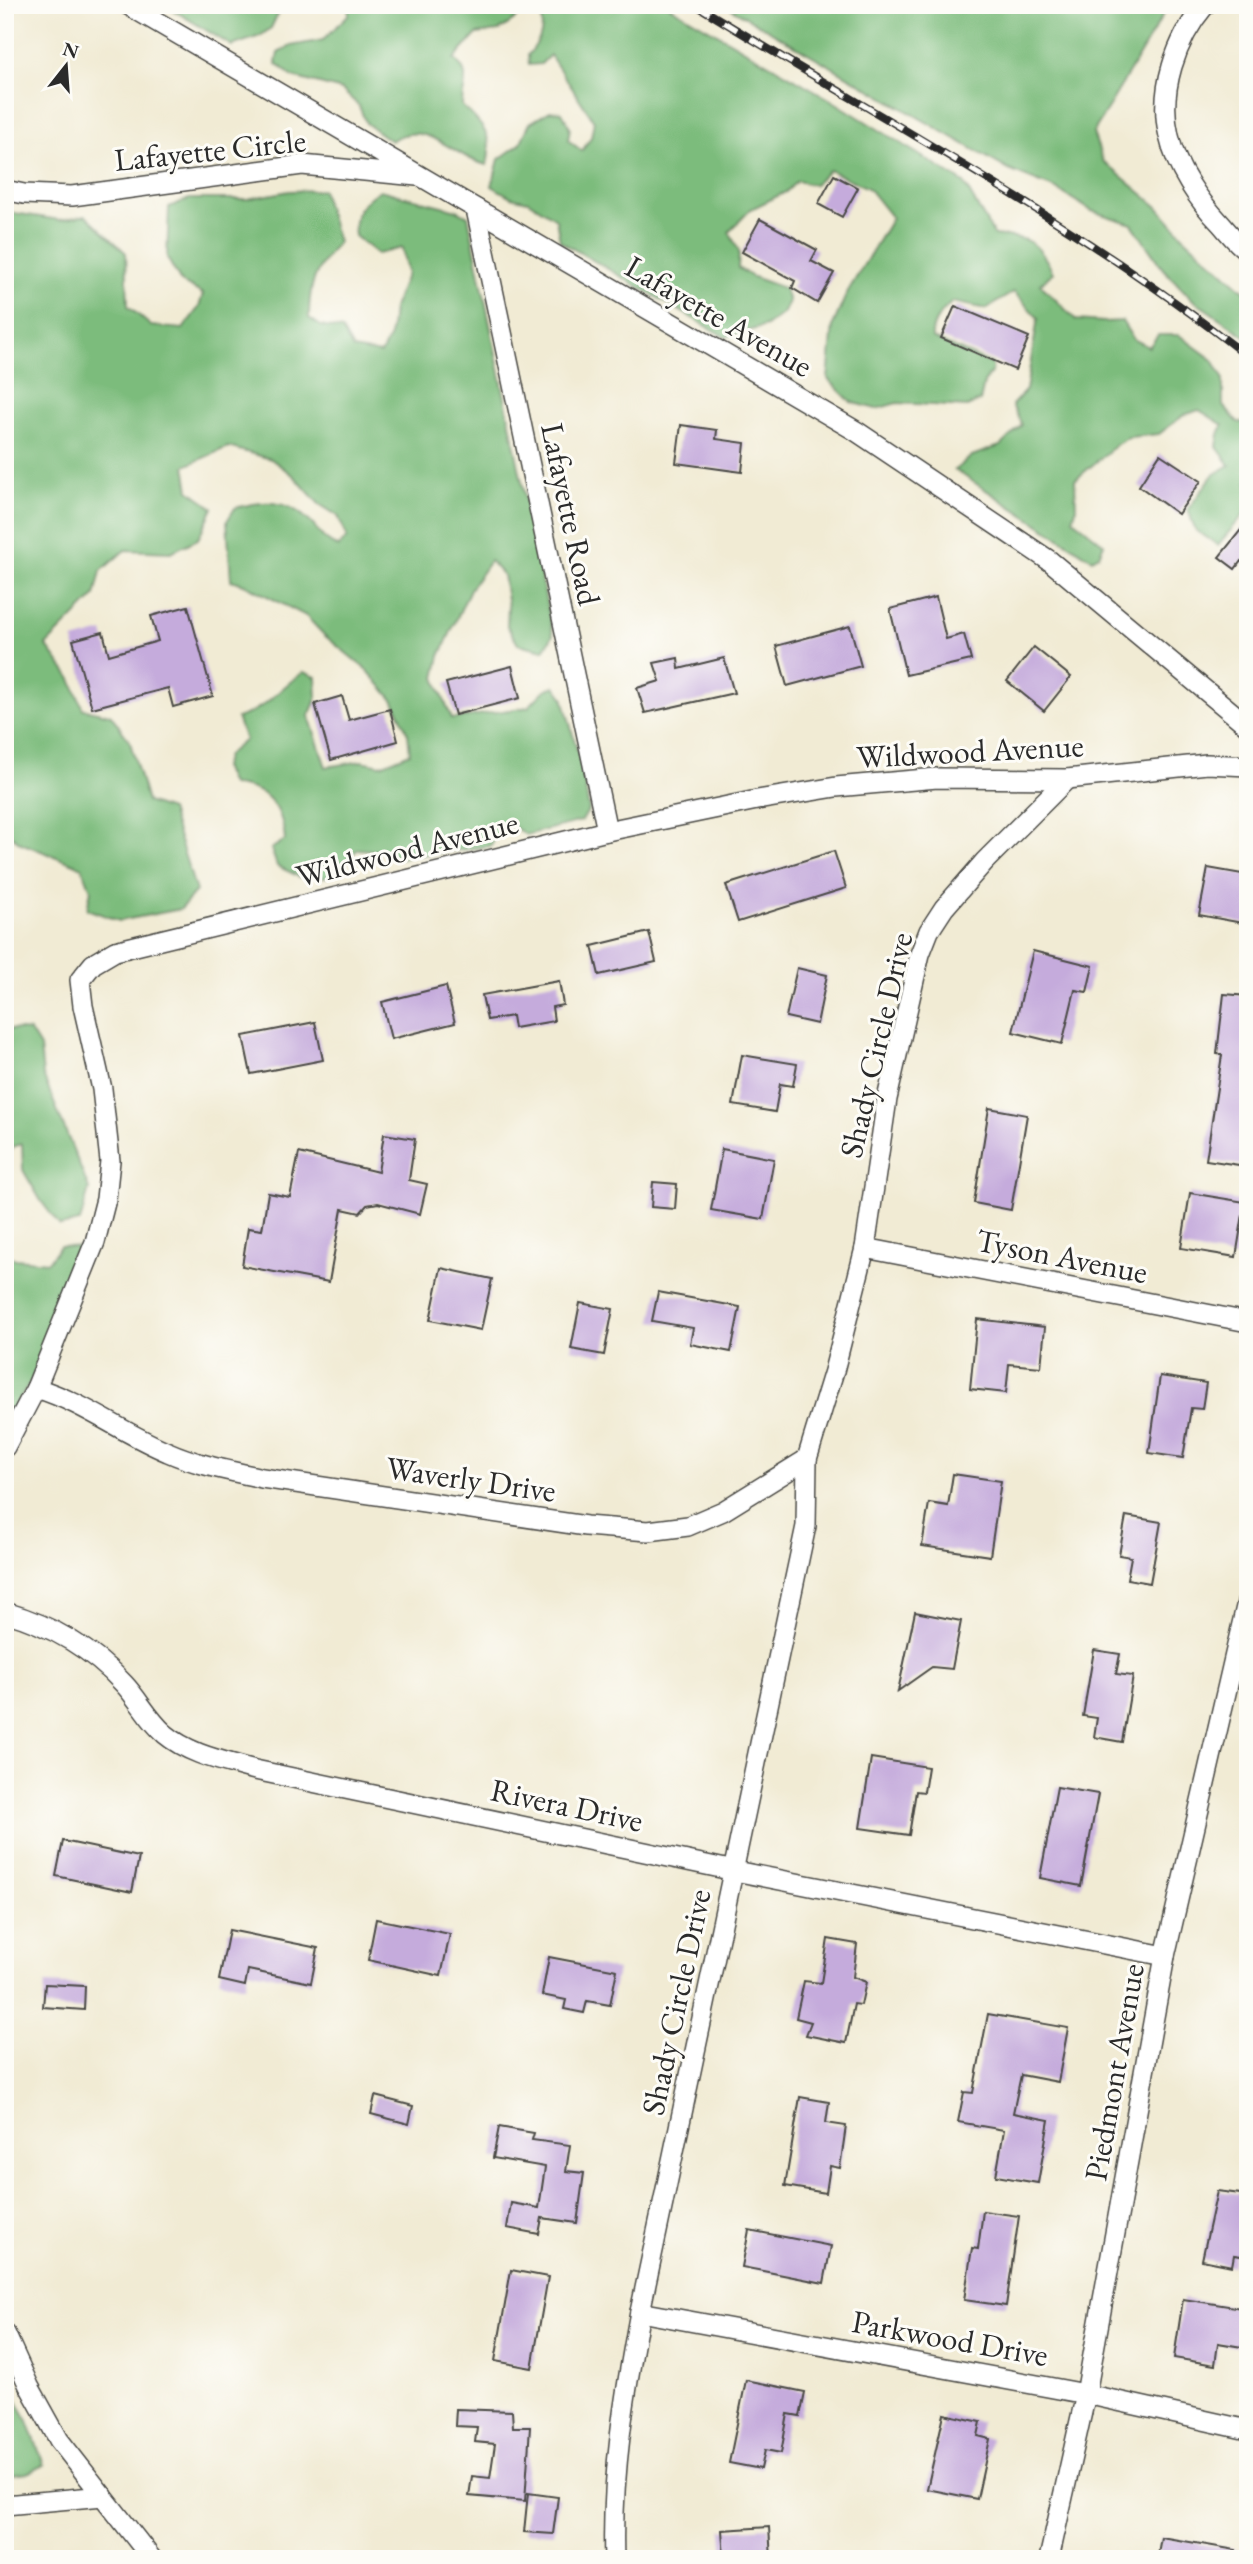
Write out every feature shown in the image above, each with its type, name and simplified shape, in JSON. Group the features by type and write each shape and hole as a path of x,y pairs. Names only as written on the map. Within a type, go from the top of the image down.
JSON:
{"street":[{"name":"Lafayette Avenue","path":"128,5 856,430 1050,561 1248,726"},
{"path":"1205,5 1189,24 1173,62 1166,99 1169,136 1183,170 1204,206 1248,251"},
{"name":"Lafayette Circle","path":"5,190 24,194 72,196 302,165 421,176"},
{"name":"Lafayette Road","path":"476,209 607,831"},
{"name":"Wildwood Avenue","path":"5,1447 36,1388 95,1242 106,1199 110,1161 102,1089 83,1006 80,980 93,964 115,951 607,831 757,800 836,787 937,778 1067,779 1207,764 1248,766"},
{"name":"Shady Circle Drive","path":"614,2559 617,2461 625,2392 640,2312 806,1526 807,1459 834,1371 865,1248 887,1099 920,954 929,932 944,908 985,861 1067,779"},
{"name":"Tyson Avenue","path":"865,1248 1248,1322"},
{"name":"Waverly Drive","path":"36,1388 77,1403 169,1453 211,1466 262,1478 586,1526 648,1531 688,1525 723,1511 807,1459"},
{"name":"Piedmont Avenue","path":"1049,2559 1086,2394 1165,1956 1248,1598"},
{"name":"Rivera Drive","path":"5,1612 68,1637 124,1684 145,1713 167,1735 194,1752 254,1770 735,1871 1165,1956"},
{"name":"Parkwood Drive","path":"640,2312 1086,2394 1248,2430"},
{"path":"5,2333 29,2386 59,2440 152,2559"},
{"path":"5,2505 103,2496"}],"green space":[{"path":"165,5 282,5 271,28 260,36 232,46"},
{"path":"348,5 525,5 516,19 498,31 477,34 454,59 460,64 465,75 462,106 481,125 488,139 487,165 428,136 404,135 391,141 366,123 359,106 342,90 293,77 276,63 278,53 291,46 323,40 349,14"},
{"path":"525,5 667,5 833,101 964,183 994,235 1024,240 1037,247 1053,273 1040,284 1076,320 1122,321 1133,339 1149,347 1158,335 1179,335 1213,360 1223,378 1223,406 1238,422 1248,423 1248,510 1218,545 1195,530 1188,509 1213,475 1230,465 1217,447 1223,425 1199,410 1184,415 1159,434 1129,437 1075,480 1076,509 1073,519 1104,544 1099,555 1092,559 955,470 972,456 1000,446 1022,425 1012,405 1026,390 1038,318 1014,292 986,309 952,302 933,327 932,338 992,364 992,371 984,383 980,401 967,407 897,403 876,409 851,402 828,379 833,325 847,293 892,218 868,188 829,170 814,185 797,181 786,192 751,209 729,232 739,251 738,268 753,277 784,288 789,301 784,312 766,326 725,337 560,241 556,219 528,201 511,197 492,186 499,159 520,144 530,123 550,111 562,112 570,128 568,140 582,151 591,137 594,121 550,55 541,64 529,65 528,55 537,43 542,21 540,7"},
{"path":"725,5 1169,5 1093,133 1103,161 1158,207 1186,239 1248,294 1248,338 1193,300 1163,269 1132,224 1092,211 1056,189 1009,170"},
{"path":"322,190 338,242 315,277 310,295 309,318 321,326 342,330 353,349 381,354 390,336 393,308 407,273 402,248 377,254 355,236 355,221 360,209 380,190 457,210 468,216 553,635 544,650 518,644 507,626 508,606 503,575 490,561 470,589 440,656 435,678 452,719 528,707 545,690 555,686 563,697 582,769 589,809 582,821 526,835 509,824 490,846 399,858 385,851 358,849 329,877 300,877 277,866 271,849 285,840 276,808 263,794 231,785 223,767 227,755 245,740 237,718 257,709 304,672 316,677 317,697 309,716 326,767 362,761 381,765 410,753 408,734 394,701 368,671 324,635 306,616 231,580 227,521 235,508 264,503 282,504 299,512 333,544 339,547 347,537 338,516 319,504 294,476 271,459 228,447 185,466 189,490 213,508 198,539 171,552 125,550 101,571 95,596 46,645 71,679 83,709 111,715 130,742 147,802 170,810 196,891 181,909 119,921 87,909 91,890 82,867 21,843 5,831 5,214 8,212 60,220 86,215 126,253 128,306 151,326 183,329 199,307 203,294 181,282 167,258 169,207 189,199 247,199 289,191"},
{"path":"10,1029 30,1031 40,1047 43,1075 89,1189 80,1222 60,1226 41,1201 23,1170 22,1144 12,1147 5,1165 5,1038"},
{"path":"60,1246 83,1248 31,1381 5,1419 5,1255 16,1259 48,1262"},
{"path":"5,2381 28,2421 44,2465 27,2473 5,2476"}],"building":[{"path":"834,175 858,188 842,217 818,204"},
{"path":"760,219 817,250 811,261 834,273 817,303 792,288 795,281 742,252"},
{"path":"955,306 1029,337 1015,370 941,338"},
{"path":"681,425 717,430 716,439 745,443 742,472 676,463"},
{"path":"1160,454 1201,481 1178,514 1139,486"},
{"path":"1248,521 1248,567 1241,561 1235,569 1219,557"},
{"path":"936,597 946,639 964,634 971,660 906,675 890,609"},
{"path":"188,606 213,696 173,707 168,688 92,708 73,640 103,632 109,655 158,641 151,616"},
{"path":"850,626 861,666 787,686 776,646"},
{"path":"1034,647 1071,677 1044,711 1007,681"},
{"path":"678,658 679,669 724,658 734,693 645,713 637,688 660,681 654,663"},
{"path":"512,666 520,698 455,715 446,683"},
{"path":"342,696 349,720 390,709 398,741 331,760 315,704"},
{"path":"834,851 846,888 738,922 726,885"},
{"path":"1208,868 1248,875 1248,924 1199,915"},
{"path":"649,932 656,962 599,975 592,946"},
{"path":"1033,951 1093,966 1087,992 1075,990 1062,1044 1013,1032"},
{"path":"797,968 827,975 817,1024 786,1017"},
{"path":"559,981 563,1005 552,1007 554,1021 514,1028 512,1016 487,1020 482,995"},
{"path":"446,986 455,1023 391,1039 382,1002"},
{"path":"1224,994 1248,996 1246,1166 1206,1160 1222,1055 1217,1054"},
{"path":"315,1022 323,1060 251,1074 243,1036"},
{"path":"742,1055 797,1064 793,1086 780,1084 775,1112 733,1105"},
{"path":"989,1108 1027,1115 1011,1210 974,1203"},
{"path":"384,1134 415,1139 409,1180 427,1184 420,1214 378,1203 367,1205 360,1213 342,1209 329,1282 242,1266 248,1228 262,1230 268,1193 290,1197 299,1153 378,1172"},
{"path":"722,1149 774,1159 763,1219 711,1210"},
{"path":"653,1182 677,1184 675,1209 651,1207"},
{"path":"1190,1193 1245,1202 1236,1257 1181,1248"},
{"path":"441,1268 492,1279 481,1330 430,1320"},
{"path":"658,1292 740,1307 731,1352 690,1344 693,1328 652,1321"},
{"path":"580,1303 613,1309 604,1355 571,1349"},
{"path":"977,1319 1045,1327 1041,1367 1009,1364 1006,1393 970,1389"},
{"path":"1160,1376 1206,1383 1202,1409 1191,1408 1183,1458 1149,1453"},
{"path":"953,1474 1001,1481 990,1556 922,1546 929,1503 948,1506"},
{"path":"1126,1516 1161,1522 1150,1583 1127,1579 1131,1557 1119,1555"},
{"path":"915,1612 961,1621 952,1669 932,1667 898,1691"},
{"path":"1094,1650 1120,1654 1116,1674 1133,1676 1122,1742 1094,1737 1097,1718 1083,1716"},
{"path":"871,1758 928,1767 924,1792 916,1791 909,1835 860,1828"},
{"path":"1057,1787 1098,1794 1081,1886 1040,1878"},
{"path":"63,1841 139,1857 132,1892 56,1876"},
{"path":"376,1919 450,1934 441,1976 368,1960"},
{"path":"229,1930 318,1948 311,1983 248,1970 245,1986 219,1980"},
{"path":"828,1939 857,1944 853,1977 866,1982 861,2005 854,2004 846,2043 806,2035 811,2022 796,2018 804,1981 821,1983"},
{"path":"549,1957 617,1970 610,2005 587,2001 584,2013 564,2009 566,2000 542,1995"},
{"path":"45,1984 85,1986 84,2010 43,2007"},
{"path":"988,2014 1068,2028 1058,2082 1021,2075 1013,2113 1049,2120 1038,2183 996,2176 1004,2130 958,2122 964,2092 973,2093"},
{"path":"375,2096 413,2106 409,2124 371,2114"},
{"path":"800,2097 829,2102 826,2123 846,2126 840,2168 830,2166 826,2193 785,2186"},
{"path":"499,2127 534,2133 532,2140 570,2145 566,2171 584,2173 577,2223 542,2218 539,2234 507,2228 511,2203 539,2208 545,2167 493,2158"},
{"path":"1217,2191 1248,2195 1248,2257 1234,2255 1232,2266 1202,2260"},
{"path":"983,2211 1019,2216 1006,2306 964,2300 972,2248 978,2249"},
{"path":"749,2230 831,2246 824,2283 742,2267"},
{"path":"511,2270 548,2277 532,2368 495,2361"},
{"path":"1183,2299 1248,2309 1248,2348 1218,2343 1215,2365 1174,2358"},
{"path":"746,2380 805,2392 800,2416 788,2414 781,2453 765,2450 761,2469 729,2463"},
{"path":"456,2409 512,2411 513,2427 530,2427 525,2501 469,2496 472,2476 490,2478 495,2444 475,2442 477,2427 455,2426"},
{"path":"944,2414 981,2422 978,2436 990,2439 977,2499 927,2489"},
{"path":"528,2493 558,2497 553,2534 524,2532"},
{"path":"769,2527 771,2559 724,2559 722,2530"},
{"path":"1161,2537 1236,2550 1235,2559 1157,2559"}],"railway":[{"path":"696,5 1047,216 1183,308 1248,357"}]}
